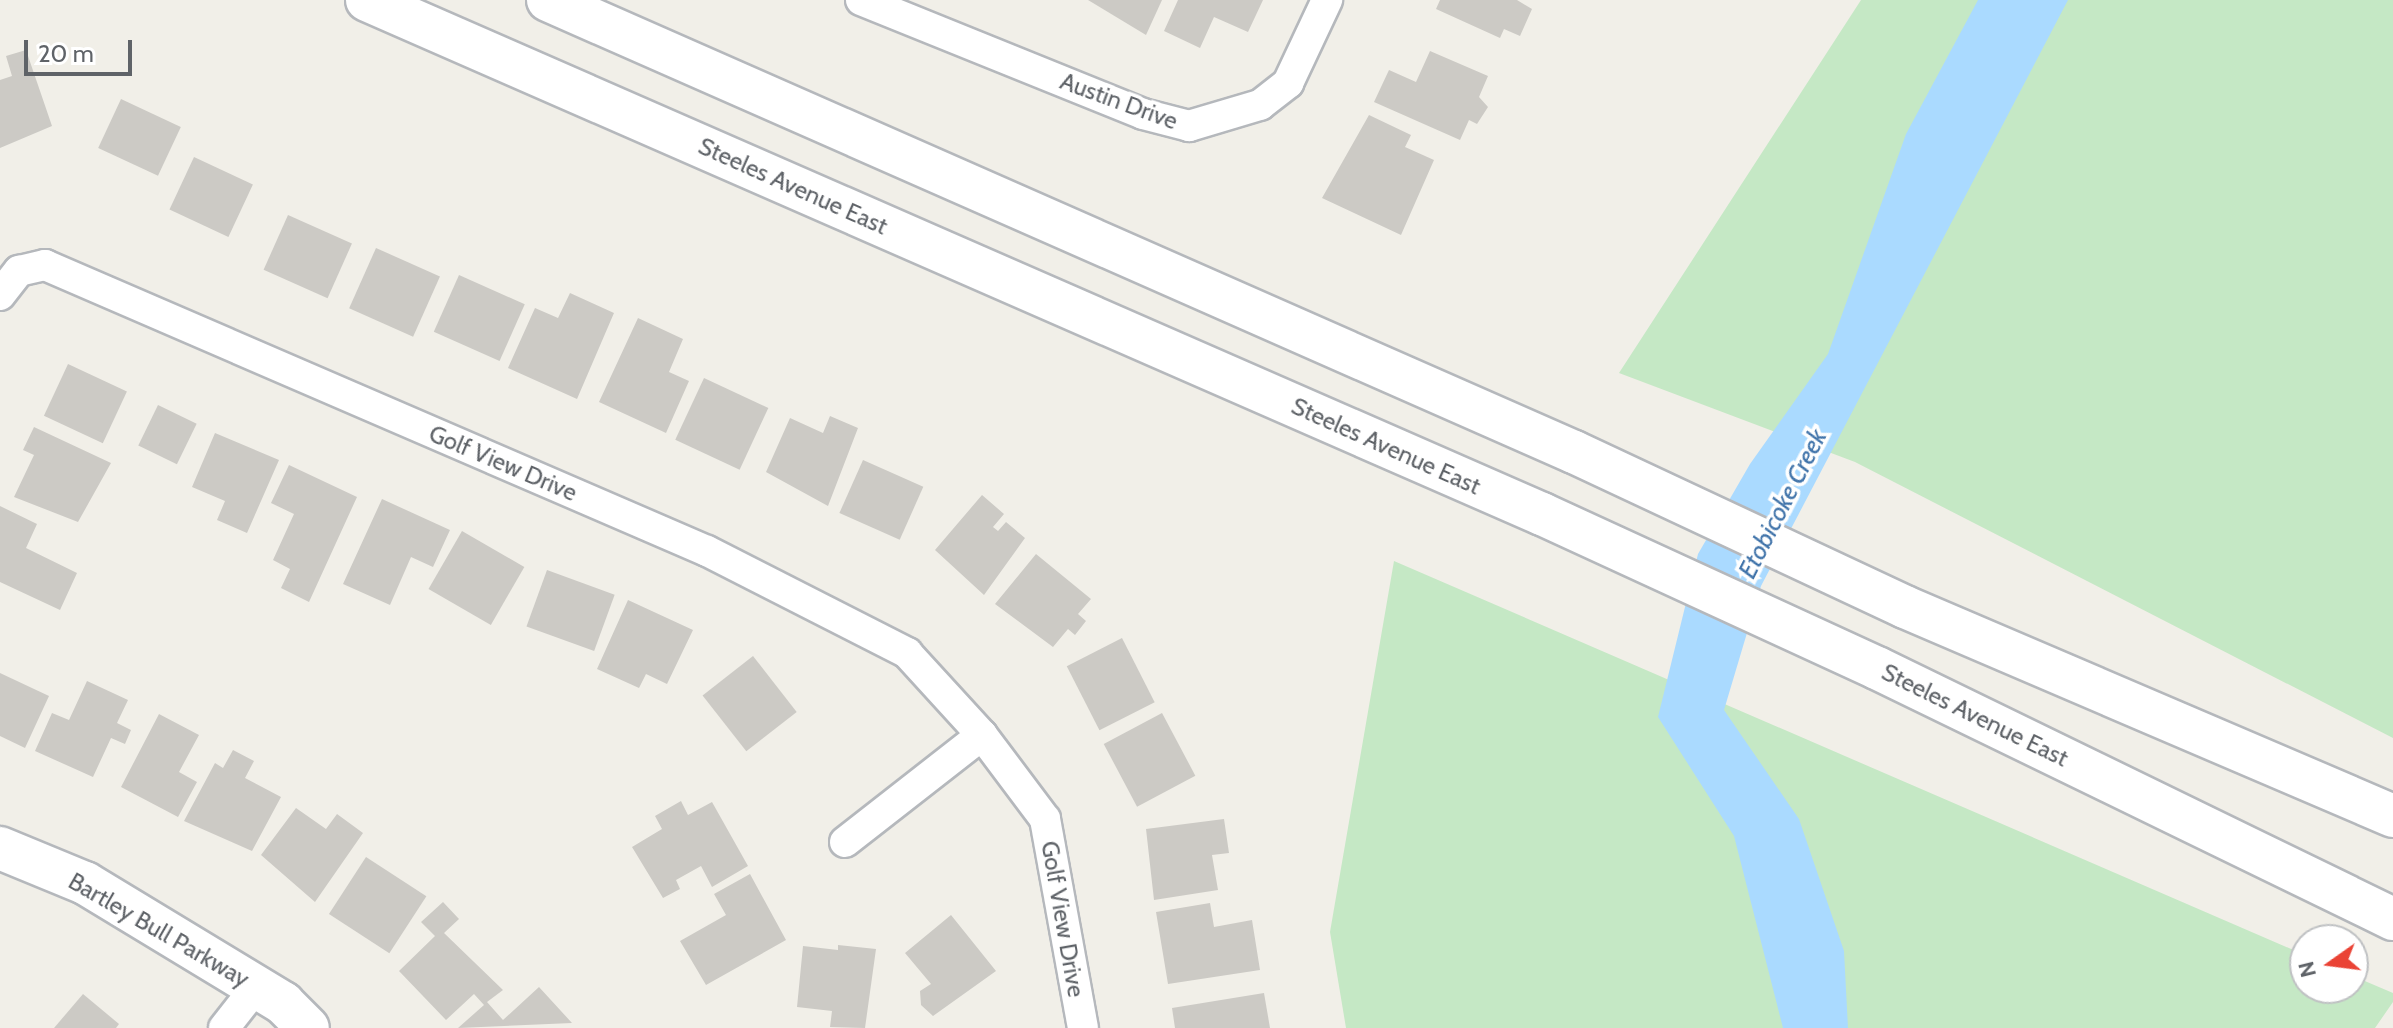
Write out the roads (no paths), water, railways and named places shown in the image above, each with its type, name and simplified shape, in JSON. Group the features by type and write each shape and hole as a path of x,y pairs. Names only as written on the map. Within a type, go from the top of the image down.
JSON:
{"main road":[{"name":"Steeles Avenue East","path":"367,0 1542,514 1877,668 2393,919"},
{"path":"548,0 1574,452 1905,607 2393,816"},
{"name":"Bartley Bull Parkway","path":"0,848 85,883 257,986 308,1028"}],"street":[{"name":"Austin Drive","path":"861,0 1143,114 1189,126 1250,110 1288,83 1327,0"},
{"name":"Golf View Drive","path":"0,295 19,271 45,265 707,551 907,653 982,735 1045,819 1083,1028"},
{"path":"845,842 982,735"},
{"path":"224,1028 257,986"}],"water":[{"name":"Etobicoke Creek","path":"1978,0 2068,0 1761,586 1724,710 1799,819 1844,951 1848,1028 1783,1028 1734,836 1658,717 1698,554 1750,464 1828,354 1906,134"}]}
